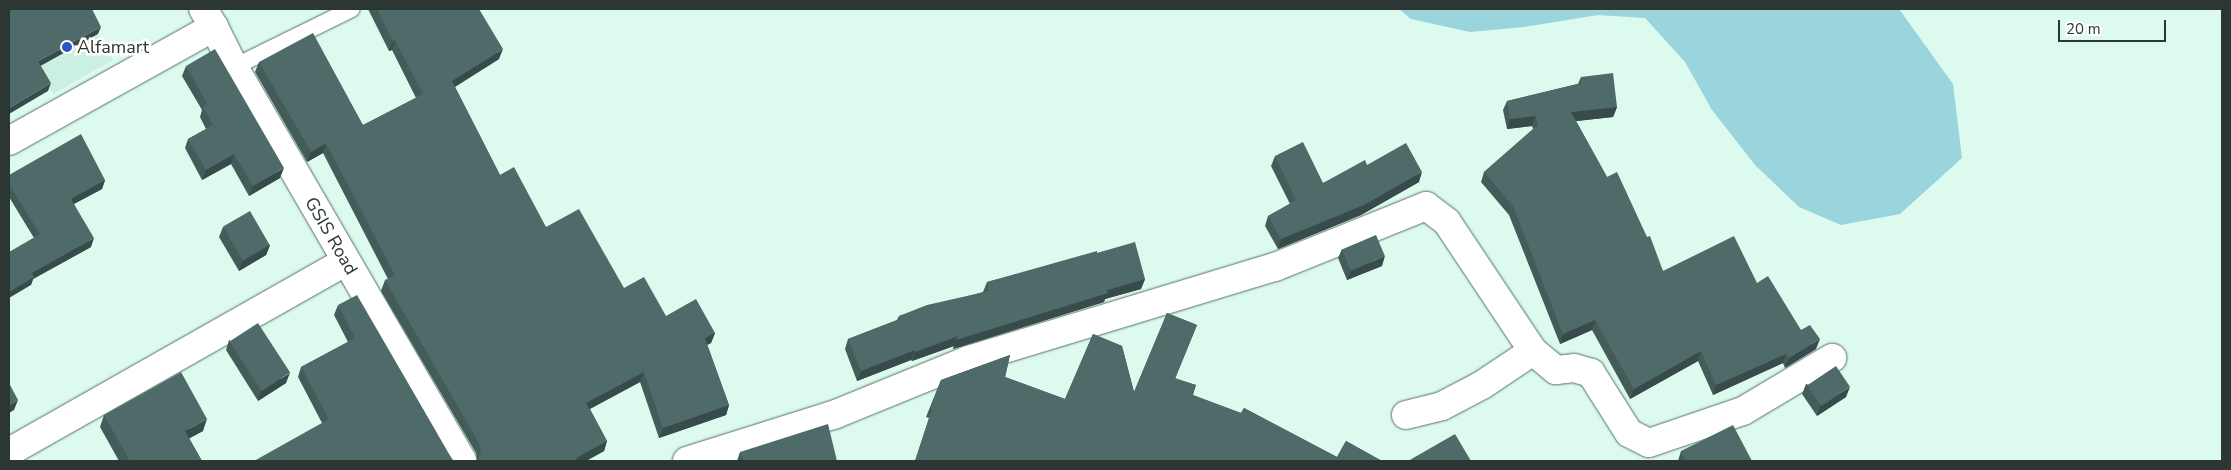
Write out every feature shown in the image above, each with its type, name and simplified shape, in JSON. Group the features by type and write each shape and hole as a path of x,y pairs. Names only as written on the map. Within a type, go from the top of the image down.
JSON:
{"street":[{"name":"GSIS Road","path":"208,18 234,67 462,461"},
{"path":"9,141 208,18"},
{"path":"687,461 836,414 968,360 1275,267 1426,206 1447,222 1533,351 1556,370 1574,368 1590,374 1629,433 1649,443 1742,411 1832,358"},
{"path":"9,452 346,260"},
{"path":"1406,415 1442,406 1482,385 1533,351"}],"lane":[{"path":"234,67 352,9"}],"shaded area":[{"name":"Alfamart","path":"9,9 84,9 113,60 53,94 9,13"}],"water":[{"path":"1399,9 1899,9 1953,84 1962,158 1900,214 1841,225 1799,207 1755,165 1712,110 1685,62 1645,18 1598,15 1524,27 1470,32 1411,19"}],"building":[{"path":"9,9 92,9 101,27 38,61 51,83 9,108"},
{"path":"377,9 479,9 503,49 452,81 500,175 514,167 546,227 579,209 624,288 644,277 666,316 696,299 715,333 705,338 729,405 663,428 644,372 586,403 607,441 576,458 578,461 477,461 481,451 479,443 385,280 395,275 326,143 311,152 259,62 313,33 363,125 423,94"},
{"path":"215,49 284,168 253,186 234,154 206,170 188,139 213,125 203,107 208,105 186,66"},
{"path":"1613,73 1617,107 1571,112 1607,177 1617,172 1647,237 1650,236 1663,271 1734,236 1757,283 1768,276 1801,330 1810,325 1820,339 1789,358 1786,354 1716,385 1701,351 1634,389 1595,320 1563,334 1513,206 1484,172 1538,125 1536,116 1510,119 1507,101 1581,83 1581,77"},
{"path":"81,134 105,180 71,199 94,238 32,273 34,277 9,292 9,252 40,234 9,184 9,175"},
{"path":"1303,142 1323,183 1365,160 1367,165 1406,143 1422,172 1364,205 1281,239 1268,216 1296,200 1275,156"},
{"path":"250,211 270,245 243,260 223,227"},
{"path":"1376,235 1385,256 1351,271 1342,249"},
{"path":"1135,242 1145,279 1107,290 1108,293 956,340 958,336 861,371 848,339 900,319 899,316 927,305 989,291 987,282"},
{"path":"357,295 452,459 455,461 254,461 329,419 301,367 355,338 338,305"},
{"path":"1167,313 1197,325 1175,378 1196,385 1192,395 1241,413 1244,408 1337,457 1346,441 1382,461 915,461 932,409 930,408 941,380 1010,355 1005,377 1065,399 1093,334 1122,346 1134,392"},
{"path":"258,323 290,372 262,391 229,342"},
{"path":"1836,366 1850,387 1821,406 1807,386"},
{"path":"181,372 207,419 185,431 202,461 130,461 104,415"},
{"path":"9,383 18,400 9,405"},
{"path":"828,424 837,461 744,461 740,452"},
{"path":"1733,425 1752,461 1686,461 1681,451"},
{"path":"1455,434 1471,461 1408,461"}],"place":[{"name":"Alfamart","path":"67,47"}]}
